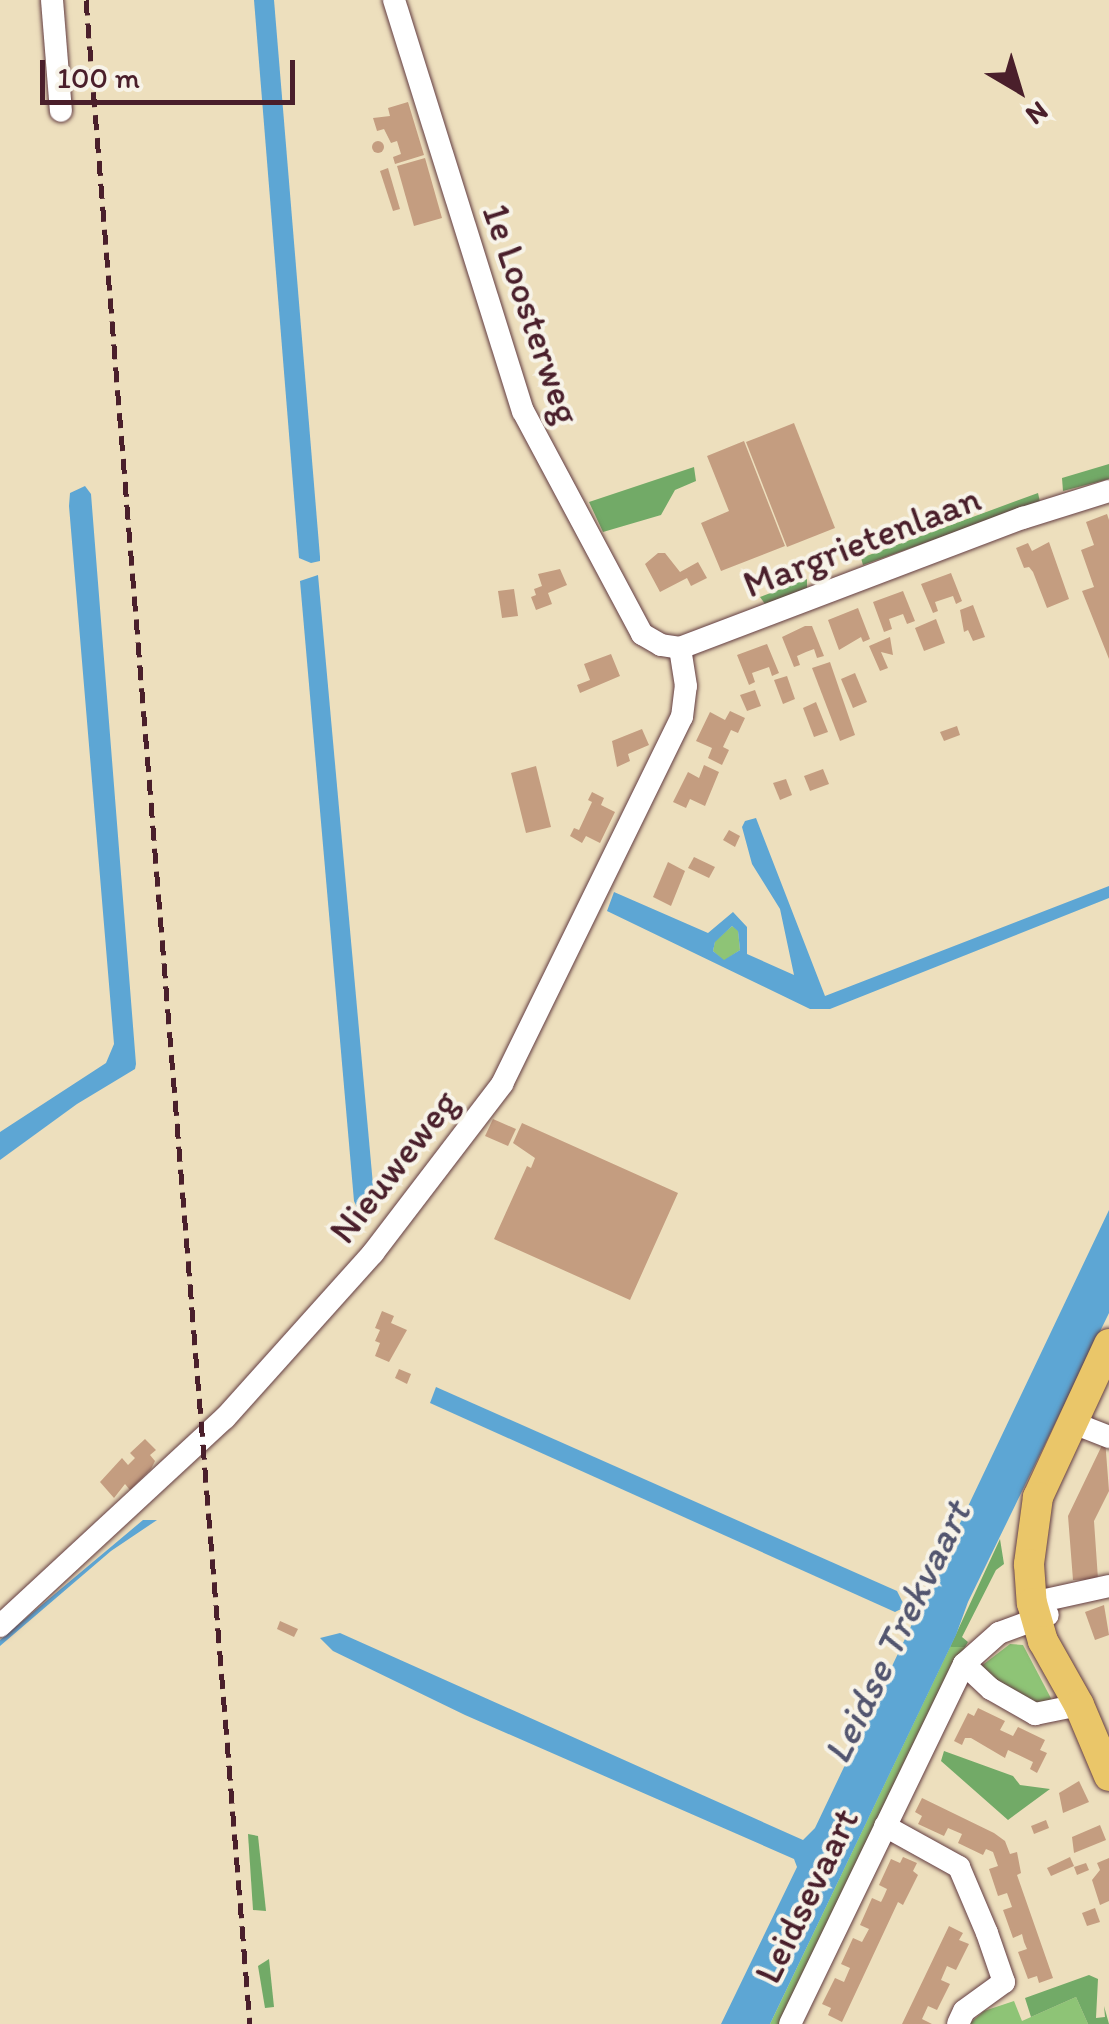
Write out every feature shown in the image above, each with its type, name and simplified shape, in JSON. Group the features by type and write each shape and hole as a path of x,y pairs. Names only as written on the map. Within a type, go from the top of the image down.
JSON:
{"main road":[{"path":"1109,1351 1032,1520 1040,1609 1053,1662 1074,1695 1109,1776"}],"street":[{"path":"52,0 61,110"},
{"name":"1e Loosterweg","path":"394,0 524,411 642,634 661,645 680,648"},
{"name":"Margrietenlaan","path":"680,648 1023,518 1109,491"},
{"name":"Nieuweweg","path":"0,1626 224,1418 374,1253 502,1084 682,717 686,686 680,648"},
{"path":"1076,1423 1109,1437"},
{"name":"Leidsevaart","path":"790,2024 964,1664 999,1632 1040,1609 1109,1586"},
{"path":"964,1664 991,1689 1035,1714 1074,1695"},
{"path":"884,1826 959,1867 987,1933 1004,1982 964,2011 958,2024"}],"green space":[{"path":"1109,464 1109,479 1063,491 1062,478"},
{"path":"694,467 696,481 675,490 661,515 603,532 589,502"},
{"path":"1038,493 1040,502 863,565 861,558"},
{"path":"807,579 807,589 765,604 760,597"},
{"path":"732,926 738,930 740,950 724,961 713,951 715,941"},
{"path":"1000,1539 1004,1564 996,1570 962,1637 968,1642 965,1647 950,1647"},
{"path":"1010,1644 1023,1645 1054,1704 1034,1708 980,1667"},
{"path":"950,1647 965,1647 781,2024 770,2024"},
{"path":"944,1751 1013,1776 1020,1785 1050,1789 1008,1820 941,1761"},
{"path":"248,1834 258,1836 266,1911 253,1910"},
{"path":"269,1959 274,2007 265,2008 258,1966"},
{"path":"1089,1975 1098,1979 1096,2018 1105,2017 1104,2006 1109,2024 1088,2024 1076,1997 1031,2017 1025,1998"},
{"path":"1076,1997 1088,2024 969,2024 984,2011 1014,2001 1022,2021"}],"water":[{"path":"254,0 274,0 320,557 320,561 311,563 299,558"},
{"path":"85,486 91,494 136,1064 135,1069 77,1104 0,1160 0,1132 106,1063 114,1044 69,506 70,493"},
{"path":"318,575 375,1207 369,1216 360,1214 354,1201 300,581"},
{"path":"756,818 825,996 1109,886 1109,898 830,1009 810,1009 607,911 614,892 708,933 733,912 747,927 747,954 794,975 780,909 752,864 742,827 745,821","holes":["732,926 738,931 740,950 724,960 713,951 715,942"]},
{"path":"1109,1210 1109,1313 968,1602 956,1635 770,2024 721,2024 797,1867 794,1859 465,1715 333,1651 320,1638 340,1633 803,1840 815,1828"},
{"path":"436,1387 897,1591 905,1607 895,1612 430,1403"},
{"path":"143,1520 157,1520 111,1551 0,1646 0,1640"}],"building":[{"path":"408,102 424,155 395,164 393,157 401,154 397,141 391,143 384,129 377,131 373,118 390,116 388,108"},
{"path":"378,141 384,147 378,153 372,147"},
{"path":"425,158 442,218 414,226 397,166"},
{"path":"388,168 400,209 393,211 380,171"},
{"path":"794,423 835,528 787,547 746,442"},
{"path":"744,441 785,546 721,571 701,523 729,511 707,456"},
{"path":"1107,514 1109,659 1082,591 1094,587 1081,550 1094,545 1086,522"},
{"path":"1049,542 1069,599 1047,608 1033,572 1024,568 1016,548 1028,543 1032,551"},
{"path":"658,553 665,553 680,572 698,562 707,578 691,586 687,578 660,592 645,564"},
{"path":"560,569 567,585 548,593 552,604 536,610 531,597 536,595 534,589 542,586 538,574"},
{"path":"951,573 962,601 956,604 953,596 935,602 938,611 933,613 921,584"},
{"path":"514,589 518,616 502,618 498,591"},
{"path":"903,591 915,621 907,624 903,614 889,619 892,629 884,632 873,602"},
{"path":"973,605 985,637 973,641 968,630 964,632 960,610"},
{"path":"858,608 870,639 863,642 861,637 839,650 828,620"},
{"path":"936,619 945,643 924,651 915,628"},
{"path":"812,626 824,656 817,658 814,649 797,656 800,665 794,667 782,637"},
{"path":"890,637 893,655 881,652 888,668 880,671 869,646"},
{"path":"767,644 779,673 772,676 769,667 752,673 755,682 749,685 737,655"},
{"path":"611,654 620,676 580,693 577,685 590,680 584,664"},
{"path":"830,662 855,735 840,741 812,668"},
{"path":"855,673 867,702 853,708 841,679"},
{"path":"787,676 795,699 783,704 774,680"},
{"path":"755,690 761,706 747,711 740,695"},
{"path":"816,702 828,732 814,737 803,708"},
{"path":"730,711 745,718 738,733 731,730 723,747 729,750 722,765 708,758 712,748 696,741 710,712 725,720"},
{"path":"957,726 960,735 944,741 940,732"},
{"path":"642,729 649,745 628,754 630,761 617,767 612,741"},
{"path":"704,765 719,772 705,806 690,799 686,808 673,802 688,772 699,778"},
{"path":"536,766 551,827 526,833 511,773"},
{"path":"823,769 829,784 810,791 804,776"},
{"path":"786,779 792,795 780,800 773,783"},
{"path":"592,792 604,798 601,805 615,812 600,843 586,836 582,843 570,836 574,828 579,830 592,802 588,800"},
{"path":"729,830 740,836 735,847 723,840"},
{"path":"694,857 715,867 709,878 688,868"},
{"path":"668,862 685,871 671,906 653,897"},
{"path":"493,1119 516,1129 508,1146 485,1136"},
{"path":"522,1123 678,1193 630,1300 494,1239 527,1166 531,1168 535,1158 513,1143"},
{"path":"382,1311 394,1316 391,1323 407,1330 389,1362 375,1356 380,1330 375,1328"},
{"path":"399,1369 411,1374 407,1384 395,1378"},
{"path":"145,1439 156,1450 150,1455 155,1461 151,1469 130,1490 125,1484 114,1498 100,1482 122,1458 128,1465 135,1458 130,1453"},
{"path":"1105,1439 1109,1491 1094,1521 1098,1579 1073,1580 1068,1516"},
{"path":"1104,1605 1109,1635 1095,1640 1085,1612"},
{"path":"280,1621 298,1629 294,1637 277,1629"},
{"path":"978,1708 1005,1721 1000,1730 1013,1736 1018,1727 1045,1740 1040,1750 1047,1753 1037,1773 1030,1769 1033,1762 1008,1750 1005,1758 971,1738 965,1738 962,1745 954,1741 968,1713 974,1716"},
{"path":"1079,1781 1089,1802 1063,1813 1059,1793"},
{"path":"922,1798 994,1833 1005,1841 1010,1854 1017,1852 1021,1873 1017,1875 1053,1978 1039,1983 1037,1976 1028,1979 1018,1952 1027,1949 1022,1934 1013,1938 1003,1910 1012,1907 1007,1893 998,1896 989,1869 998,1866 993,1852 986,1849 983,1855 958,1843 962,1834 948,1828 944,1836 918,1824 922,1816 915,1812"},
{"path":"1046,1820 1049,1828 1034,1834 1031,1826"},
{"path":"1100,1825 1106,1840 1074,1853 1072,1837"},
{"path":"903,1857 917,1863 913,1871 918,1875 903,1905 898,1902 842,2022 828,2015 831,2008 822,2004 835,1978 844,1982 850,1968 841,1964 853,1938 862,1942 869,1929 860,1925 872,1898 881,1902 884,1896 887,1889 879,1885 891,1859 900,1863"},
{"path":"1070,1857 1074,1866 1051,1876 1047,1868"},
{"path":"1109,1858 1109,1901 1100,1905 1092,1880 1100,1870 1097,1863"},
{"path":"1086,1863 1089,1870 1077,1875 1074,1867"},
{"path":"1095,1908 1100,1922 1087,1926 1082,1913"},
{"path":"949,1926 963,1933 959,1940 969,1944 956,1970 947,1966 941,1980 950,1984 937,2010 928,2006 922,2019 932,2024 902,2024"}],"railway":[{"path":"86,0 250,2024"}],"water label":[{"name":"Leidse Trekvaart","path":"896,1632"}]}
